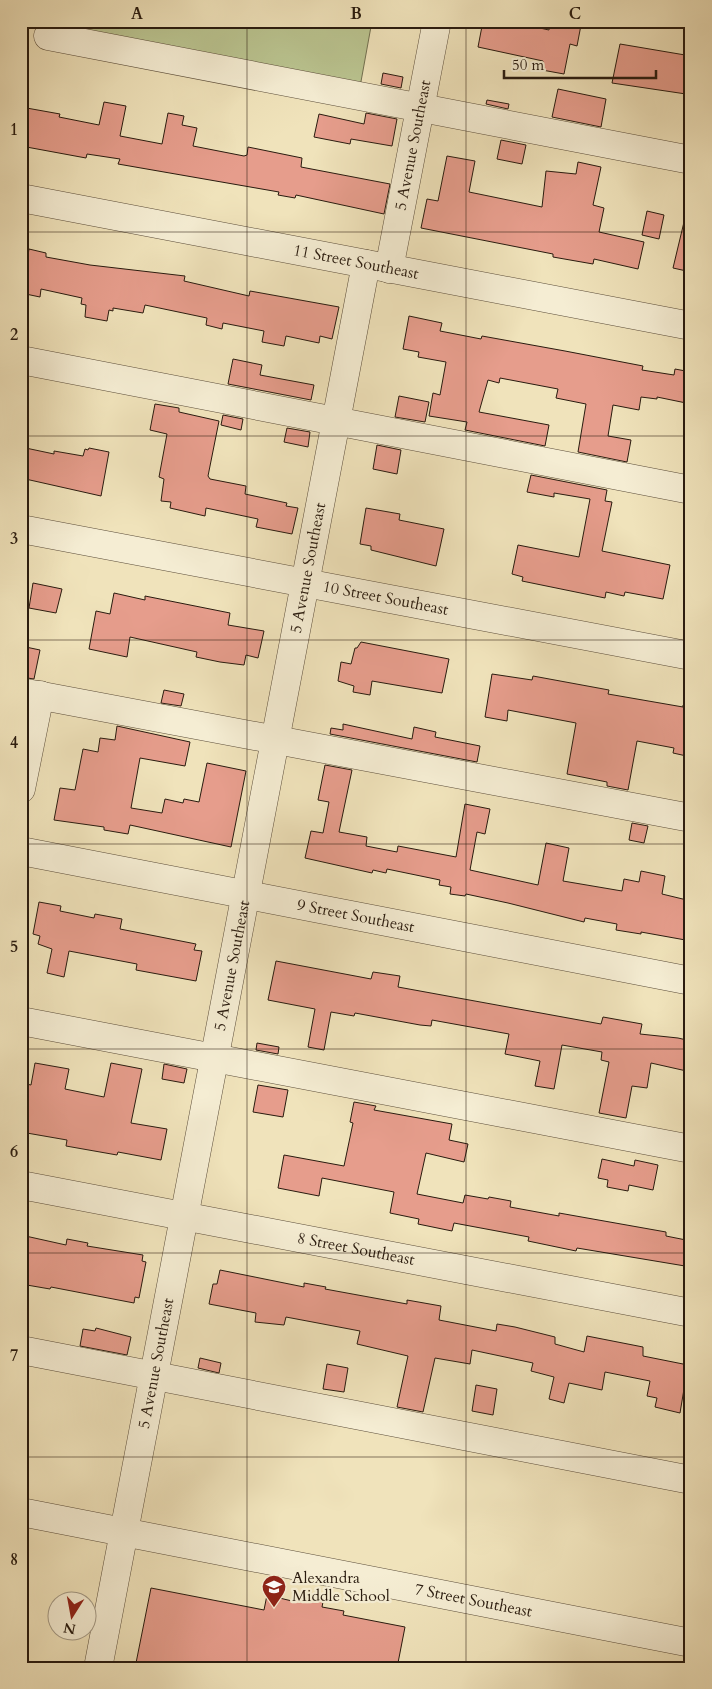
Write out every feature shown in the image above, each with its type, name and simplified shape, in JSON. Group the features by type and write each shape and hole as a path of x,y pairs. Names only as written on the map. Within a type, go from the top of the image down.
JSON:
{"street":[{"name":"5 Avenue Southeast","path":"98,1668 336,421 420,107 437,21"},
{"path":"48,36 691,160"},
{"name":"11 Street Southeast","path":"21,198 691,326"},
{"path":"21,360 691,490"},
{"name":"10 Street Southeast","path":"21,529 691,656"},
{"path":"21,789 31,693 691,818"},
{"name":"9 Street Southeast","path":"21,851 691,981"},
{"path":"21,1021 691,1149"},
{"name":"8 Street Southeast","path":"21,1185 691,1313"},
{"path":"21,1350 691,1480"},
{"name":"7 Street Southeast","path":"21,1512 691,1643"}],"green space":[{"path":"79,21 372,21 360,87 76,35"}],"building":[{"path":"483,21 508,21 549,30 550,21 581,25 577,46 570,44 564,74 542,70 543,61 478,47"},
{"path":"620,44 691,56 691,90 687,89 686,94 612,83"},
{"path":"383,73 403,77 401,88 381,84"},
{"path":"558,89 606,99 601,127 552,117"},
{"path":"487,100 509,104 508,109 486,104"},
{"path":"104,102 126,106 120,136 162,144 168,113 184,116 182,125 197,128 193,146 244,156 247,155 248,147 302,158 301,167 390,184 384,214 296,195 295,198 278,195 279,192 118,164 120,159 87,154 86,158 21,146 21,107 60,114 59,117 99,125"},
{"path":"366,113 397,119 392,146 351,139 350,144 314,137 319,114 364,124"},
{"path":"501,140 526,145 522,164 497,159"},
{"path":"447,156 475,161 469,192 542,207 546,171 576,174 578,162 601,167 593,205 604,208 599,232 644,242 638,269 594,259 593,264 553,257 553,254 421,228 427,199 438,201"},
{"path":"647,211 664,215 659,239 642,235"},
{"path":"684,222 691,223 691,272 673,268"},
{"path":"29,249 46,253 46,257 90,265 185,276 184,281 249,296 250,291 339,307 332,339 320,336 319,343 286,336 284,346 262,342 264,331 223,323 222,329 206,325 207,318 145,305 143,313 113,308 113,311 109,310 107,321 85,317 86,305 81,304 82,298 41,289 40,297 21,293 21,253 28,255"},
{"path":"409,316 442,323 440,331 481,339 482,336 643,366 642,370 674,375 675,369 691,372 691,404 657,397 657,399 641,397 639,410 613,405 608,436 631,440 627,462 578,452 586,404 556,398 558,389 500,378 499,383 488,380 479,412 549,425 545,446 465,430 467,422 429,416 433,393 440,395 446,362 418,357 419,352 403,349"},
{"path":"233,359 262,365 260,375 314,385 311,400 228,384"},
{"path":"399,396 429,402 425,422 395,417"},
{"path":"155,404 179,408 179,412 219,421 208,476 210,479 246,486 245,494 287,503 286,506 298,508 292,534 256,527 258,519 206,508 205,516 170,508 171,502 161,501 164,479 159,477 167,434 150,430"},
{"path":"223,415 243,419 241,430 221,425"},
{"path":"287,428 310,432 308,447 284,442"},
{"path":"377,445 401,450 397,474 373,469"},
{"path":"21,447 54,454 54,451 83,456 85,449 88,450 89,448 109,452 101,496 21,478"},
{"path":"531,475 607,490 605,501 612,502 602,551 670,565 663,599 625,592 624,596 606,592 605,598 522,581 523,577 512,574 518,545 579,557 590,499 554,493 554,497 527,492"},
{"path":"366,508 400,514 399,520 444,529 436,566 371,550 371,546 360,544"},
{"path":"33,583 62,589 56,613 29,608"},
{"path":"114,593 145,600 145,596 230,613 228,625 264,631 258,658 246,655 244,665 220,662 196,657 197,652 130,637 127,657 89,649 96,611 110,614"},
{"path":"361,642 449,659 442,693 372,681 370,695 353,692 354,686 338,681 341,662 351,664 355,648"},
{"path":"21,646 40,650 34,679 21,677"},
{"path":"492,674 532,680 533,676 609,690 608,694 683,707 683,705 691,706 691,757 673,753 674,748 637,741 628,790 607,786 607,782 567,774 576,723 508,710 507,721 485,717"},
{"path":"164,690 184,694 181,706 161,703"},
{"path":"343,724 412,739 414,727 436,732 435,737 480,746 477,762 330,734 331,728 343,730"},
{"path":"117,726 190,742 185,766 140,758 131,808 162,813 165,799 183,803 184,799 199,802 207,763 246,771 231,847 130,825 128,834 104,830 104,827 54,820 60,788 75,790 83,749 98,752 100,738 115,740"},
{"path":"325,765 352,770 339,832 367,837 366,846 397,852 398,846 456,857 465,804 490,809 485,834 477,832 470,870 538,885 546,843 569,848 563,881 622,891 624,879 639,882 641,871 665,876 662,894 691,901 691,941 641,932 641,934 616,930 617,924 585,918 584,922 466,894 465,896 450,894 451,887 439,885 440,880 387,869 386,873 373,870 372,873 305,858 311,831 323,833 329,802 318,800"},
{"path":"632,823 648,826 644,843 629,840"},
{"path":"39,902 61,906 60,911 94,918 95,914 122,919 120,929 196,944 194,950 202,951 196,981 136,970 137,964 69,951 64,977 47,973 52,949 38,944 40,936 33,934"},
{"path":"276,961 371,979 373,972 400,976 398,987 601,1024 603,1017 642,1024 640,1034 691,1041 691,1072 651,1063 647,1088 632,1086 626,1118 599,1113 609,1062 601,1060 602,1052 562,1045 554,1089 535,1086 540,1061 505,1054 509,1034 432,1020 431,1026 355,1013 354,1016 331,1012 324,1050 308,1047 315,1009 268,1000"},
{"path":"257,1043 279,1047 278,1054 256,1050"},
{"path":"35,1063 69,1069 65,1089 104,1097 111,1063 142,1069 131,1123 167,1129 161,1160 118,1152 117,1155 66,1146 67,1140 21,1132 21,1083 31,1085"},
{"path":"164,1064 187,1069 184,1083 162,1079"},
{"path":"258,1085 288,1090 283,1117 253,1112"},
{"path":"354,1102 376,1106 374,1110 452,1124 449,1140 468,1144 464,1162 426,1153 417,1194 463,1203 465,1195 488,1199 489,1197 511,1201 510,1207 559,1216 559,1213 666,1232 666,1236 691,1241 691,1267 577,1248 576,1251 528,1241 529,1237 454,1223 452,1231 418,1224 419,1219 390,1213 394,1192 322,1178 319,1196 278,1188 284,1155 344,1166 353,1123 350,1122"},
{"path":"602,1159 634,1166 635,1160 658,1165 653,1190 629,1185 628,1191 607,1187 608,1180 598,1178"},
{"path":"21,1235 66,1245 67,1239 88,1243 87,1246 143,1255 142,1261 146,1262 139,1298 135,1297 134,1303 51,1287 50,1289 21,1284"},
{"path":"220,1270 304,1287 304,1283 326,1287 325,1289 407,1304 407,1300 441,1306 439,1320 496,1331 497,1324 515,1327 555,1337 555,1344 584,1352 587,1336 643,1347 643,1356 688,1365 680,1413 655,1407 657,1398 647,1396 650,1381 605,1372 602,1390 569,1383 564,1403 549,1399 554,1377 531,1371 533,1363 472,1350 470,1364 435,1358 423,1412 397,1407 408,1356 357,1344 360,1331 286,1317 284,1325 255,1322 256,1313 209,1304 213,1284 217,1284"},
{"path":"96,1328 131,1337 127,1355 80,1346 83,1329 95,1331"},
{"path":"200,1358 221,1363 219,1373 198,1368"},
{"path":"327,1364 348,1368 344,1392 323,1389"},
{"path":"476,1385 497,1389 493,1415 472,1411"},
{"path":"151,1588 264,1610 267,1595 292,1601 293,1596 323,1602 322,1607 344,1611 343,1615 405,1627 397,1668 135,1668"}],"place":[{"name":"Alexandra Middle School","path":"274,1608"}]}
